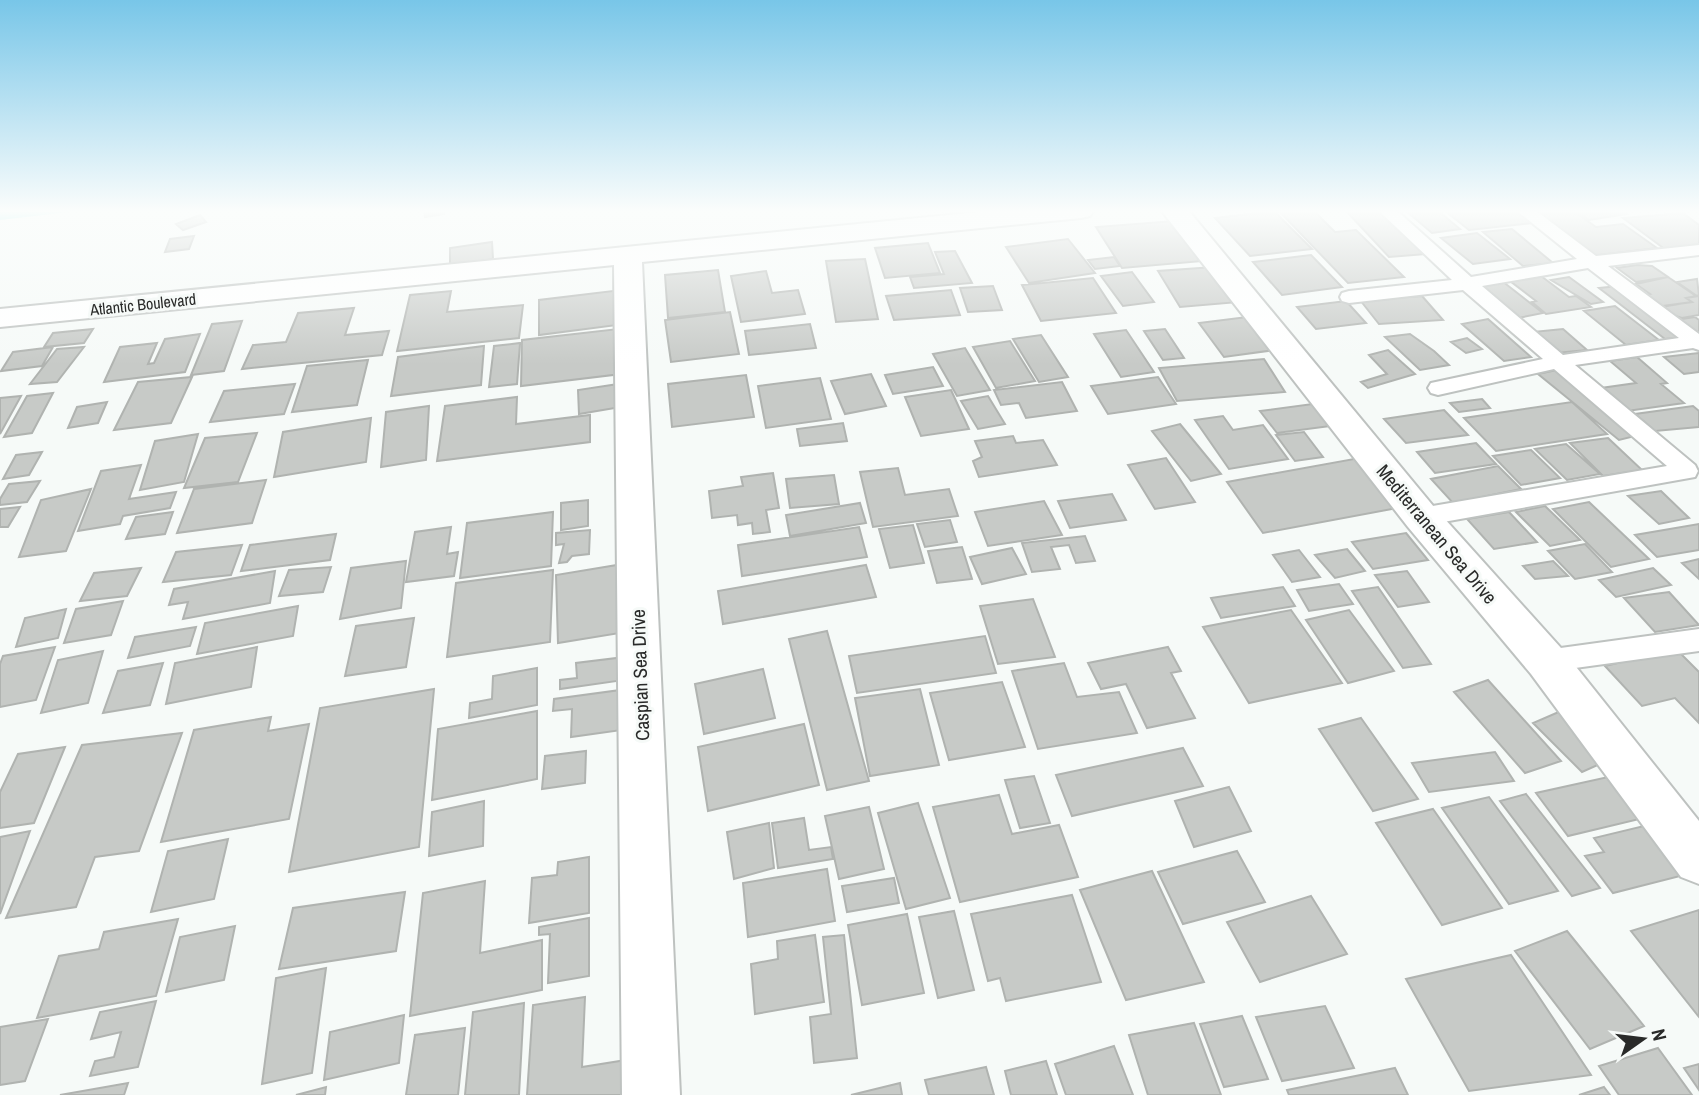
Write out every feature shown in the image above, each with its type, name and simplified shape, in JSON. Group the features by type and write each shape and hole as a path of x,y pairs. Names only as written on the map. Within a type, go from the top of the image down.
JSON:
{"street":[{"name":"Atlantic Boulevard","path":"0,318 576,261"},
{"name":"Caspian Sea Drive","path":"628,261 651,1095"},
{"name":"Mediterranean Sea Drive","path":"1215,261 1421,517 1545,661 1699,860"}],"lane":[{"path":"1421,517 1687,471 1561,361 1464,284 1440,261"},
{"path":"1349,297 1464,284 1599,261"},
{"path":"1591,262 1698,343"},
{"path":"1438,388 1561,361 1698,343"},
{"path":"1545,661 1699,640"}],"building":[{"path":"450,261 480,261 450,266"},
{"path":"826,261 865,261 878,319 836,322"},
{"path":"879,261 935,261 940,273 885,278"},
{"path":"939,261 960,261 972,283 914,288 910,277 944,274"},
{"path":"1015,261 1086,261 1095,273 1029,283"},
{"path":"1089,261 1117,261 1120,266 1095,269"},
{"path":"1118,261 1202,261 1122,268"},
{"path":"1317,261 1342,287 1282,295 1253,262"},
{"path":"1327,261 1388,261 1404,277 1348,283"},
{"path":"1469,261 1494,261 1473,264"},
{"path":"1517,261 1553,263 1523,266"},
{"path":"1652,266 1668,277 1636,282 1617,268"},
{"path":"1214,267 1239,302 1180,307 1158,271"},
{"path":"718,270 725,312 668,318 665,275"},
{"path":"766,271 772,293 798,290 805,314 741,322 731,276"},
{"path":"1132,272 1154,302 1123,306 1101,276"},
{"path":"1541,276 1569,297 1576,296 1591,307 1546,314 1532,302 1536,301 1510,281"},
{"path":"1569,277 1603,302 1591,304 1551,280"},
{"path":"1668,277 1696,296 1686,298 1692,302 1661,307 1644,295 1650,294 1636,284"},
{"path":"1093,278 1116,313 1041,321 1022,285"},
{"path":"1697,279 1697,296 1677,282"},
{"path":"1502,281 1543,313 1518,318 1478,285"},
{"path":"993,286 1002,310 968,312 960,288"},
{"path":"1618,286 1685,337 1665,339 1599,288"},
{"path":"621,290 625,324 539,335 539,300"},
{"path":"951,290 960,315 894,320 886,296"},
{"path":"451,291 447,312 523,305 519,338 397,351 410,295"},
{"path":"1422,296 1443,320 1379,324 1360,300"},
{"path":"1699,296 1699,315 1682,318 1659,311 1668,310 1663,306 1692,302 1686,298"},
{"path":"1346,301 1366,323 1316,329 1297,307"},
{"path":"1615,306 1659,340 1626,345 1584,311"},
{"path":"354,308 345,335 389,331 382,355 242,369 253,345 286,342 298,313"},
{"path":"730,312 739,354 671,362 665,320"},
{"path":"1255,316 1282,349 1224,357 1199,323"},
{"path":"1695,317 1699,320 1699,335 1675,320"},
{"path":"1488,319 1531,357 1504,361 1462,324"},
{"path":"242,321 224,371 191,375 212,324"},
{"path":"810,324 816,348 749,355 745,331"},
{"path":"93,329 84,343 44,347 53,333"},
{"path":"618,329 621,374 521,386 522,340"},
{"path":"1165,329 1184,358 1163,360 1144,331"},
{"path":"1563,329 1587,350 1556,353 1533,332"},
{"path":"1126,330 1154,372 1121,377 1094,334"},
{"path":"200,334 185,372 104,382 120,347 157,343 148,364 154,363 165,339"},
{"path":"1410,334 1449,365 1420,370 1385,337"},
{"path":"1041,335 1068,377 1039,382 1013,339"},
{"path":"1467,338 1482,349 1466,353 1451,342"},
{"path":"1010,341 1035,381 996,388 973,347"},
{"path":"520,343 517,384 489,387 494,346"},
{"path":"484,346 481,385 391,396 398,357"},
{"path":"53,347 42,366 1,371 13,352"},
{"path":"84,347 57,382 30,384 57,349"},
{"path":"965,348 990,390 957,396 933,354"},
{"path":"1388,350 1415,374 1368,388 1361,382 1387,374 1369,355"},
{"path":"1699,353 1699,372 1684,374 1664,357"},
{"path":"1637,357 1667,383 1661,384 1684,403 1627,411 1601,388 1636,383 1610,361"},
{"path":"1264,359 1285,392 1177,401 1159,368"},
{"path":"368,360 357,405 292,412 307,366"},
{"path":"933,367 943,386 893,394 885,375"},
{"path":"1561,369 1643,434 1619,440 1538,374"},
{"path":"871,374 886,406 845,414 831,381"},
{"path":"746,375 754,417 672,427 668,384"},
{"path":"192,377 171,423 114,430 138,382"},
{"path":"1158,377 1176,404 1108,414 1091,386"},
{"path":"820,378 831,419 766,428 758,386"},
{"path":"1062,382 1077,411 1026,418 1019,403 1001,405 994,390"},
{"path":"625,383 627,406 579,414 578,390"},
{"path":"295,384 284,414 210,422 224,391"},
{"path":"951,390 969,429 921,436 905,397"},
{"path":"53,393 32,433 4,437 27,396"},
{"path":"21,396 0,434 0,398"},
{"path":"988,396 1005,424 978,429 961,401"},
{"path":"517,397 516,424 590,415 590,442 437,461 445,406"},
{"path":"1482,399 1490,408 1459,412 1450,403"},
{"path":"107,402 98,423 68,428 77,407"},
{"path":"1572,402 1607,434 1496,451 1464,418"},
{"path":"1320,403 1338,425 1277,433 1260,411"},
{"path":"429,406 426,460 381,467 386,412"},
{"path":"1693,406 1699,411 1699,427 1655,431 1635,414"},
{"path":"1444,410 1468,435 1406,443 1384,419"},
{"path":"1223,416 1233,430 1263,425 1288,459 1229,469 1195,420"},
{"path":"371,418 366,462 274,477 283,432"},
{"path":"843,423 847,441 800,446 797,429"},
{"path":"1180,424 1221,474 1191,481 1152,431"},
{"path":"1304,432 1323,457 1295,461 1276,435"},
{"path":"257,433 238,482 184,488 205,438"},
{"path":"198,434 184,482 140,490 155,441"},
{"path":"1013,436 1016,443 1043,440 1057,465 979,477 973,461 982,457 975,441"},
{"path":"1608,438 1642,470 1603,476 1570,443"},
{"path":"1476,443 1496,464 1435,473 1417,452"},
{"path":"1566,444 1600,474 1567,480 1535,449"},
{"path":"1531,450 1560,478 1521,485 1493,456"},
{"path":"42,452 29,475 3,479 16,455"},
{"path":"1365,457 1408,506 1263,533 1227,482"},
{"path":"1166,458 1195,502 1155,509 1128,465"},
{"path":"141,465 129,499 176,492 170,508 123,516 120,524 78,531 101,471"},
{"path":"1498,466 1521,489 1453,503 1431,479"},
{"path":"898,468 905,495 949,489 958,516 873,527 860,472"},
{"path":"773,473 779,508 766,510 770,532 753,534 752,523 738,525 737,515 712,518 709,491 743,486 741,477"},
{"path":"834,475 839,504 790,508 786,479"},
{"path":"266,480 252,523 177,533 194,489"},
{"path":"40,481 27,502 0,505 0,499 9,484"},
{"path":"91,489 66,551 19,557 41,500"},
{"path":"1661,491 1689,518 1659,524 1628,496"},
{"path":"1112,494 1126,520 1070,528 1058,501"},
{"path":"588,500 588,526 561,530 561,503"},
{"path":"1044,501 1062,535 988,546 975,512"},
{"path":"1589,502 1649,559 1611,567 1553,509"},
{"path":"860,503 866,523 790,536 786,515"},
{"path":"1545,506 1580,540 1550,546 1516,512"},
{"path":"20,507 8,527 0,527 0,509"},
{"path":"173,512 165,534 126,539 136,517"},
{"path":"553,512 551,566 460,578 467,523"},
{"path":"1509,512 1537,542 1494,549 1467,519"},
{"path":"950,520 957,542 925,547 917,524"},
{"path":"1699,524 1699,550 1657,557 1635,535"},
{"path":"913,525 924,563 890,568 879,529"},
{"path":"451,527 447,554 458,552 454,576 406,582 415,532"},
{"path":"859,527 867,557 742,576 738,545"},
{"path":"590,530 589,554 572,556 567,562 559,563 564,544 556,545 556,533"},
{"path":"1406,533 1428,560 1373,569 1352,542"},
{"path":"336,534 330,560 241,571 250,545"},
{"path":"1085,536 1095,561 1076,563 1069,545 1051,547 1060,569 1032,572 1022,543"},
{"path":"1585,544 1612,572 1575,579 1548,551"},
{"path":"242,545 231,575 163,582 176,552"},
{"path":"962,547 972,579 937,583 928,551"},
{"path":"1012,548 1026,574 982,584 970,557"},
{"path":"1347,549 1365,571 1335,578 1315,555"},
{"path":"1299,550 1320,577 1292,582 1273,555"},
{"path":"1699,559 1699,579 1682,563"},
{"path":"406,561 401,608 340,619 351,568"},
{"path":"1553,561 1568,576 1535,579 1523,566"},
{"path":"623,564 626,632 558,643 556,575"},
{"path":"866,565 876,597 723,624 718,591"},
{"path":"331,567 323,592 279,596 289,570"},
{"path":"141,568 127,596 80,601 94,573"},
{"path":"1653,568 1671,585 1616,597 1599,580"},
{"path":"553,570 550,642 447,657 456,583"},
{"path":"275,571 270,603 183,619 188,602 169,605 174,589"},
{"path":"1407,571 1429,602 1398,607 1375,575"},
{"path":"1339,584 1353,604 1309,611 1297,590"},
{"path":"1283,587 1295,606 1221,618 1211,598"},
{"path":"1378,587 1431,664 1403,668 1352,591"},
{"path":"1669,592 1699,625 1655,632 1624,598"},
{"path":"1033,599 1055,657 998,664 980,606"},
{"path":"123,601 111,635 64,643 76,609"},
{"path":"298,606 293,636 197,654 205,623"},
{"path":"66,609 58,638 16,647 25,618"},
{"path":"1291,610 1342,683 1249,703 1203,627"},
{"path":"1349,610 1394,671 1348,683 1306,620"},
{"path":"414,618 406,667 345,676 356,626"},
{"path":"196,627 190,646 128,658 135,637"},
{"path":"827,631 869,781 827,790 789,639"},
{"path":"985,636 996,673 857,693 849,656"},
{"path":"55,647 36,700 0,707 0,664 3,656"},
{"path":"257,647 251,687 166,704 175,663"},
{"path":"1168,647 1181,671 1171,673 1195,718 1147,728 1126,684 1101,689 1088,663"},
{"path":"1676,649 1699,672 1699,723 1675,698 1642,706 1605,666"},
{"path":"103,651 88,703 41,713 58,660"},
{"path":"617,658 617,681 560,689 560,680 577,678 576,663"},
{"path":"163,663 150,705 103,713 118,671"},
{"path":"1064,663 1077,697 1119,692 1137,733 1038,749 1012,671"},
{"path":"537,668 537,705 469,718 470,703 492,699 493,676"},
{"path":"763,669 775,718 704,734 695,684"},
{"path":"1488,680 1561,761 1525,773 1454,692"},
{"path":"1002,682 1025,747 949,760 930,693"},
{"path":"434,689 419,847 289,872 320,708"},
{"path":"628,689 629,729 571,737 572,709 553,711 554,699"},
{"path":"920,689 939,765 870,776 855,698"},
{"path":"537,711 537,779 432,800 438,729"},
{"path":"1561,711 1611,759 1582,772 1533,723"},
{"path":"271,717 268,731 309,724 289,819 161,842 194,730"},
{"path":"1361,718 1418,799 1373,811 1319,729"},
{"path":"804,724 819,785 708,811 698,747"},
{"path":"182,733 139,851 95,857 76,907 6,918 82,745"},
{"path":"65,747 34,823 0,828 0,792 18,754"},
{"path":"1183,748 1203,786 1072,816 1056,775"},
{"path":"586,751 585,783 542,789 545,756"},
{"path":"1495,752 1514,781 1429,792 1412,763"},
{"path":"1617,775 1652,816 1568,836 1536,793"},
{"path":"1034,776 1050,823 1020,828 1005,780"},
{"path":"1229,787 1251,831 1194,847 1175,801"},
{"path":"1526,794 1600,888 1572,896 1500,801"},
{"path":"999,795 1012,834 1059,825 1078,877 960,902 933,807"},
{"path":"1489,797 1558,891 1509,904 1442,808"},
{"path":"484,801 483,846 429,856 432,812"},
{"path":"918,803 950,898 906,909 878,813"},
{"path":"869,807 884,869 839,879 825,816"},
{"path":"1433,809 1502,908 1442,925 1376,823"},
{"path":"804,818 809,850 831,847 833,859 778,868 772,823"},
{"path":"769,823 774,868 734,879 727,832"},
{"path":"1652,824 1692,873 1613,893 1585,856 1604,852 1594,838"},
{"path":"30,831 0,914 0,837"},
{"path":"228,839 214,899 151,912 168,851"},
{"path":"1237,851 1265,902 1183,924 1158,872"},
{"path":"589,857 589,913 529,923 532,878 557,875 558,862"},
{"path":"827,869 835,921 748,937 743,883"},
{"path":"1152,871 1204,982 1126,1000 1080,890"},
{"path":"894,878 899,903 847,912 842,886"},
{"path":"485,881 480,953 542,940 542,990 410,1016 423,893"},
{"path":"405,892 396,951 279,969 293,908"},
{"path":"1072,895 1101,982 1006,1001 1000,978 988,981 971,914"},
{"path":"1311,896 1347,954 1260,982 1227,922"},
{"path":"1699,910 1699,1017 1631,931"},
{"path":"954,911 974,990 938,998 919,917"},
{"path":"907,914 924,993 862,1005 848,925"},
{"path":"589,918 589,976 548,983 550,934 539,935 539,927"},
{"path":"178,919 156,996 37,1018 59,956 99,949 104,932"},
{"path":"235,926 224,980 166,992 180,937"},
{"path":"1567,931 1644,1026 1590,1049 1515,951"},
{"path":"815,935 824,1002 755,1014 751,964 778,959 777,941"},
{"path":"844,935 857,1058 814,1063 810,1017 831,1014 823,937"},
{"path":"1511,955 1591,1075 1469,1091 1406,979"},
{"path":"326,968 312,1073 262,1084 276,978"},
{"path":"585,997 582,1067 645,1057 646,1095 527,1095 533,1005"},
{"path":"156,1001 138,1067 90,1076 95,1061 114,1057 121,1032 91,1039 100,1012"},
{"path":"524,1003 519,1095 465,1095 473,1012"},
{"path":"1325,1006 1354,1068 1282,1081 1256,1017"},
{"path":"404,1015 399,1063 324,1080 330,1032"},
{"path":"1242,1016 1268,1079 1224,1087 1200,1024"},
{"path":"48,1019 25,1081 0,1085 0,1027"},
{"path":"1194,1023 1221,1095 1148,1095 1129,1035"},
{"path":"465,1028 458,1095 406,1095 415,1035"},
{"path":"1114,1046 1133,1095 1066,1095 1055,1064"},
{"path":"1658,1048 1692,1095 1619,1095 1599,1066"},
{"path":"1046,1061 1057,1095 1011,1095 1005,1071"},
{"path":"1699,1064 1699,1090 1684,1068"},
{"path":"986,1067 994,1095 929,1095 925,1080"},
{"path":"1395,1068 1408,1095 1289,1095 1287,1090"},
{"path":"128,1083 124,1095 60,1095"},
{"path":"900,1083 902,1095 851,1095"},
{"path":"326,1087 325,1095 296,1095"},
{"path":"1604,1087 1610,1095 1579,1095"}]}
